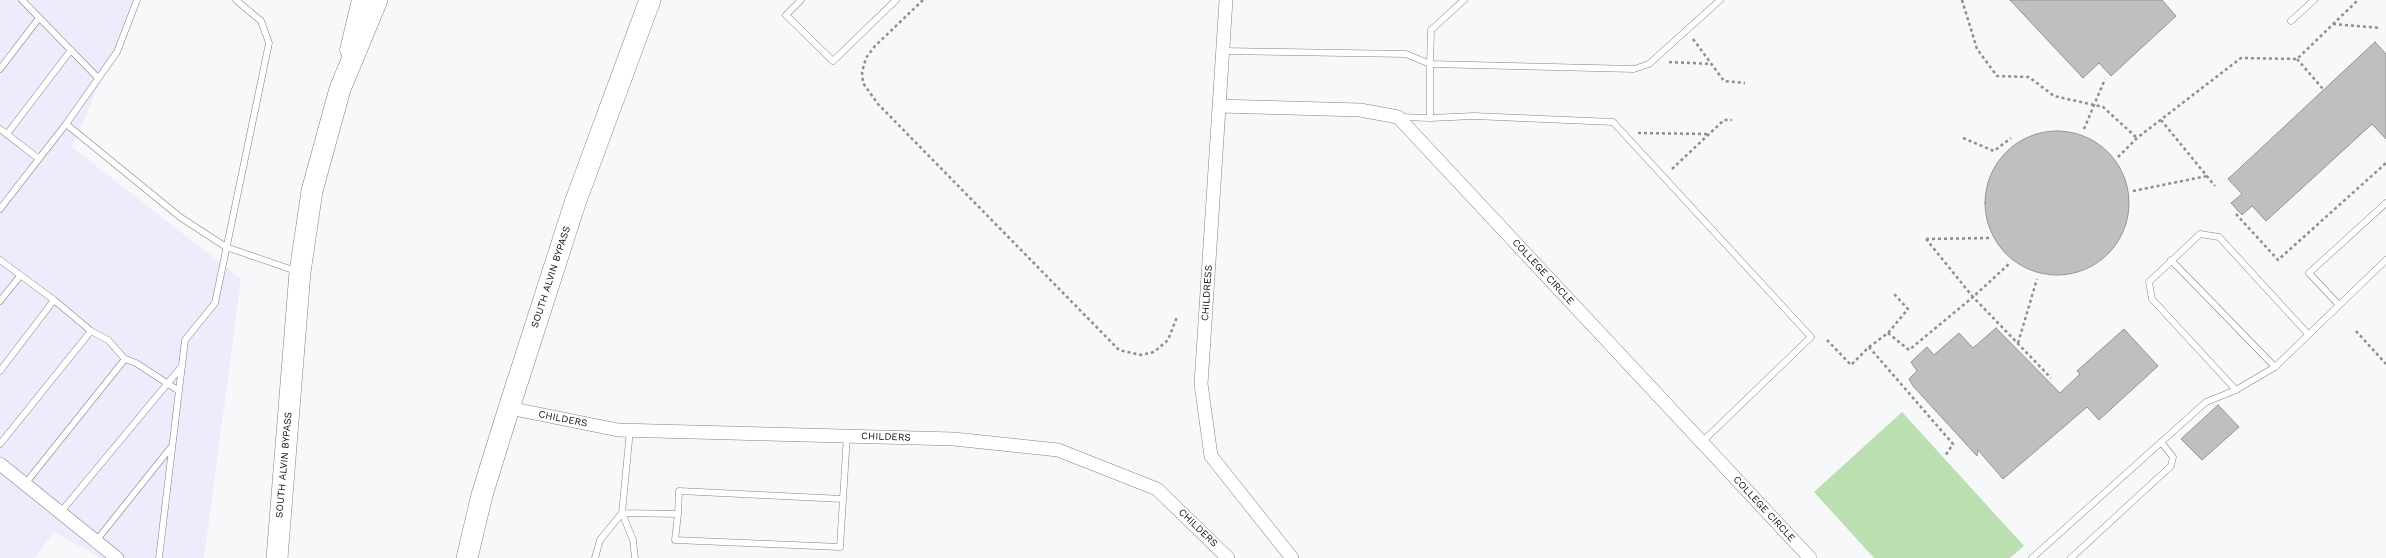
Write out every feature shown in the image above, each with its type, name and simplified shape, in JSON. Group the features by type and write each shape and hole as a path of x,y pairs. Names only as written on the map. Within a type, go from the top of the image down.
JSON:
{"main road":[{"path":"340,89 361,0"},
{"name":"SOUTH ALVIN BYPASS","path":"277,558 300,272 312,191 340,89 376,0"},
{"name":"SOUTH ALVIN BYPASS","path":"467,558 482,495 575,203 650,0"}],"street":[{"name":"CHILDRESS","path":"1226,0 1201,384 1210,456 1292,558"},
{"path":"1220,106 1360,110 1398,117"},
{"name":"COLLEGE CIRCLE","path":"1398,117 1810,558"},
{"name":"CHILDERS","path":"509,408 618,430 954,439 1058,450 1157,489 1228,558"},
{"path":"0,464 117,558"}],"lane":[{"path":"22,0 98,78"},
{"path":"0,209 66,124 117,52 137,0"},
{"path":"159,558 185,340 215,303 269,42 261,21 236,0"},
{"path":"801,0 786,15 833,61 896,0"},
{"path":"1430,118 1431,30 1464,0"},
{"path":"1223,51 1406,54 1430,64 1634,69 1649,64 1720,0"},
{"path":"2291,21 2314,0"},
{"path":"0,69 39,18"},
{"path":"6,134 71,50"},
{"path":"1398,117 1430,118 1474,116 1613,122 1811,338 1702,442"},
{"path":"66,124 180,217 226,247 300,272"},
{"path":"0,129 39,159"},
{"path":"2339,305 2309,273 2386,203"},
{"path":"2236,390 2152,299 2149,282 2200,234 2219,237 2308,334"},
{"path":"0,260 54,300 91,331 108,340 125,359 179,390"},
{"path":"2171,260 2275,367"},
{"path":"2032,558 2206,402 2236,390 2275,367 2386,260"},
{"path":"0,301 20,276"},
{"path":"0,371 54,300"},
{"path":"0,444 91,331"},
{"path":"25,484 125,359"},
{"path":"60,513 182,366"},
{"path":"630,430 622,513 633,540 635,558"},
{"path":"844,499 679,491 675,540 840,547 844,499 847,435"},
{"path":"2071,558 2171,466 2173,457 2160,442"},
{"path":"96,541 172,445"},
{"path":"622,513 678,514"},
{"path":"595,558 600,540 622,513"}],"path":[{"path":"923,0 875,46 866,58 862,72 863,83 878,104 1119,350 1141,355 1154,352 1168,340 1177,316"},
{"path":"1962,0 1977,49 1997,76 2029,77 2054,96 2103,107 2137,138"},
{"path":"2118,157 2137,138 2241,58 2297,59 2357,1"},
{"path":"2332,24 2381,28"},
{"path":"1692,38 1724,81 1745,83"},
{"path":"2297,59 2323,89"},
{"path":"1668,61 1712,64"},
{"path":"2084,130 2105,79"},
{"path":"1670,171 1724,120 1732,120"},
{"path":"2160,120 2215,186"},
{"path":"1634,133 1710,134"},
{"path":"1963,138 1994,151 2011,138"},
{"path":"2236,214 2278,260 2386,163"},
{"path":"2133,191 2207,176"},
{"path":"1988,238 1926,239 1972,297 2051,378"},
{"path":"1888,332 1909,350 2010,263"},
{"path":"2018,343 2037,279"},
{"path":"1827,340 1851,365 1869,347 1888,332 1908,309 1894,294"},
{"path":"2356,331 2386,364"},
{"path":"1869,347 1953,444 1945,456"}],"shaded area":[{"path":"0,0 136,0 72,147 241,279 204,558 100,558 54,532 35,558 0,558"}],"green space":[{"path":"1902,412 2024,546 2010,558 1874,558 1814,492"}],"building":[{"path":"2010,0 2162,0 2176,16 2111,76 2099,63 2083,78"},
{"path":"2375,42 2386,54 2386,139 2372,124 2266,221 2252,206 2242,215 2231,203 2242,194 2228,179"},
{"path":"2050,131 2064,131 2078,134 2097,143 2113,157 2126,182 2129,203 2126,224 2120,237 2113,249 2103,259 2078,272 2064,275 2050,275 2036,272 2017,263 2001,249 1988,224 1985,210 1985,196 1988,182 1997,163 2011,147 2036,134"},
{"path":"1996,328 2060,393 2080,374 2077,371 2124,329 2158,366 2099,420 2087,407 2003,479 1978,450 1977,456 1913,386 1909,379 1917,371 1911,362 1927,347 1934,355 1959,333 1973,348"},
{"path":"2218,405 2239,427 2202,460 2181,439"}]}
